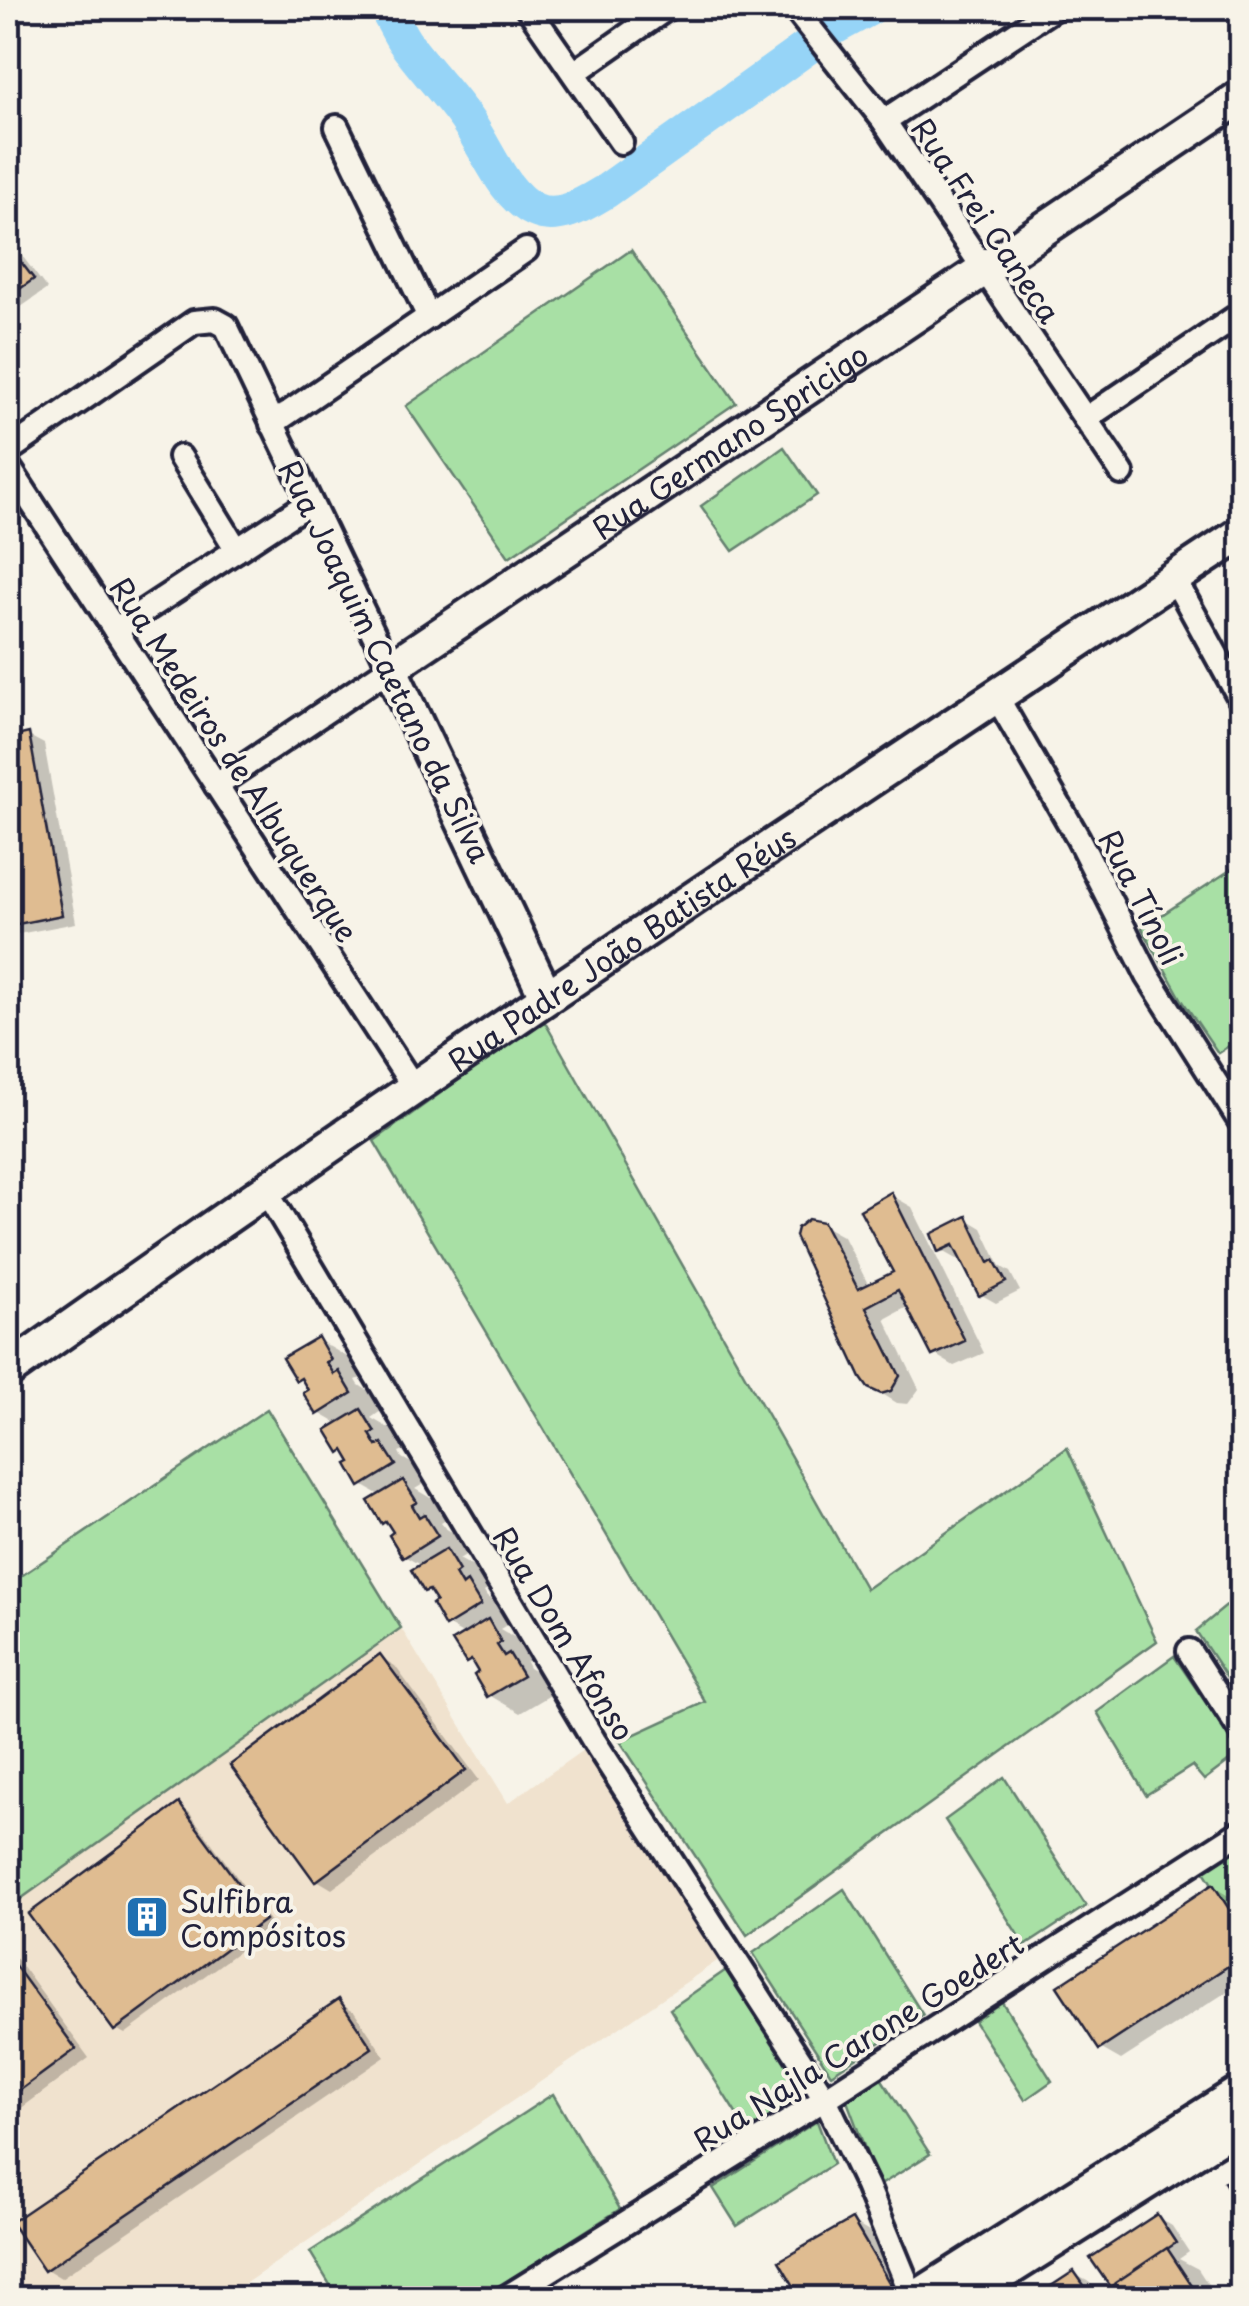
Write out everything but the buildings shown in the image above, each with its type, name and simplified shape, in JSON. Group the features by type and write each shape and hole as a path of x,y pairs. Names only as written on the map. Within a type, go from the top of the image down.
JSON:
{"main road":[{"name":"Rua Germano Spricigo","path":"390,668 1242,96"},
{"name":"Rua Padre João Batista Réus","path":"12,1362 266,1191 412,1086 1242,533"},
{"name":"Rua Joaquim Caetano da Silva","path":"390,668 546,996"},
{"path":"915,2298 1242,2090"},
{"path":"963,2298 1242,2122"}],"street":[{"path":"528,8 621,142"},
{"path":"574,73 667,8"},
{"name":"Rua Frei Caneca","path":"794,8 884,122 1122,473"},
{"path":"884,122 1054,8"},
{"path":"337,127 428,317"},
{"path":"272,424 526,250"},
{"path":"1085,419 1242,314"},
{"name":"Rua Joaquim Caetano da Silva","path":"8,451 194,322 215,320 226,326 390,668"},
{"path":"180,456 237,550"},
{"name":"Rua Medeiros de Albuquerque","path":"8,466 412,1086"},
{"path":"115,630 310,502"},
{"path":"1174,578 1242,702"},
{"name":"Rua Germano Spricigo","path":"216,785 390,668"},
{"name":"Rua Tínoli","path":"995,694 1078,838 1158,994 1242,1124"},
{"name":"Rua Dom Afonso","path":"266,1191 594,1740 826,2099 915,2298"},
{"path":"1188,1652 1242,1734"},
{"name":"Rua Najla Carone Goedert","path":"504,2298 826,2099 1242,1831"}],"shaded area":[{"path":"401,1628 508,1803 583,1750 720,1959 224,2298 8,2298 8,1908"}],"green space":[{"path":"631,250 736,403 509,557 406,406"},
{"path":"784,447 817,495 733,551 701,506"},
{"path":"1241,863 1241,1038 1218,1053 1182,1000 1142,928"},
{"path":"543,1019 866,1589 1067,1448 1157,1641 747,1935 620,1741 705,1702 374,1141"},
{"path":"267,1409 401,1628 8,1908 8,1585"},
{"path":"1241,1594 1241,1699 1196,1631"},
{"path":"1174,1656 1240,1753 1204,1780 1192,1766 1146,1795 1097,1712"},
{"path":"1004,1777 1086,1906 1025,1946 945,1820"},
{"path":"1241,1846 1241,1929 1203,1870"},
{"path":"844,1889 923,2015 831,2074 753,1953"},
{"path":"729,1968 805,2081 807,2093 747,2131 670,2009"},
{"path":"1002,2002 1052,2081 1025,2100 974,2021"},
{"path":"881,2078 930,2154 879,2186 847,2101"},
{"path":"553,2094 620,2209 481,2298 338,2298 310,2252"},
{"path":"817,2121 833,2164 737,2226 713,2188"}],"waterway":[{"path":"385,8 404,41 466,119 504,182 524,203 544,213 572,209 606,191 809,46"},
{"path":"833,28 870,8"}],"place":[{"name":"Sulfibra Compósitos","path":"147,1917"}]}
